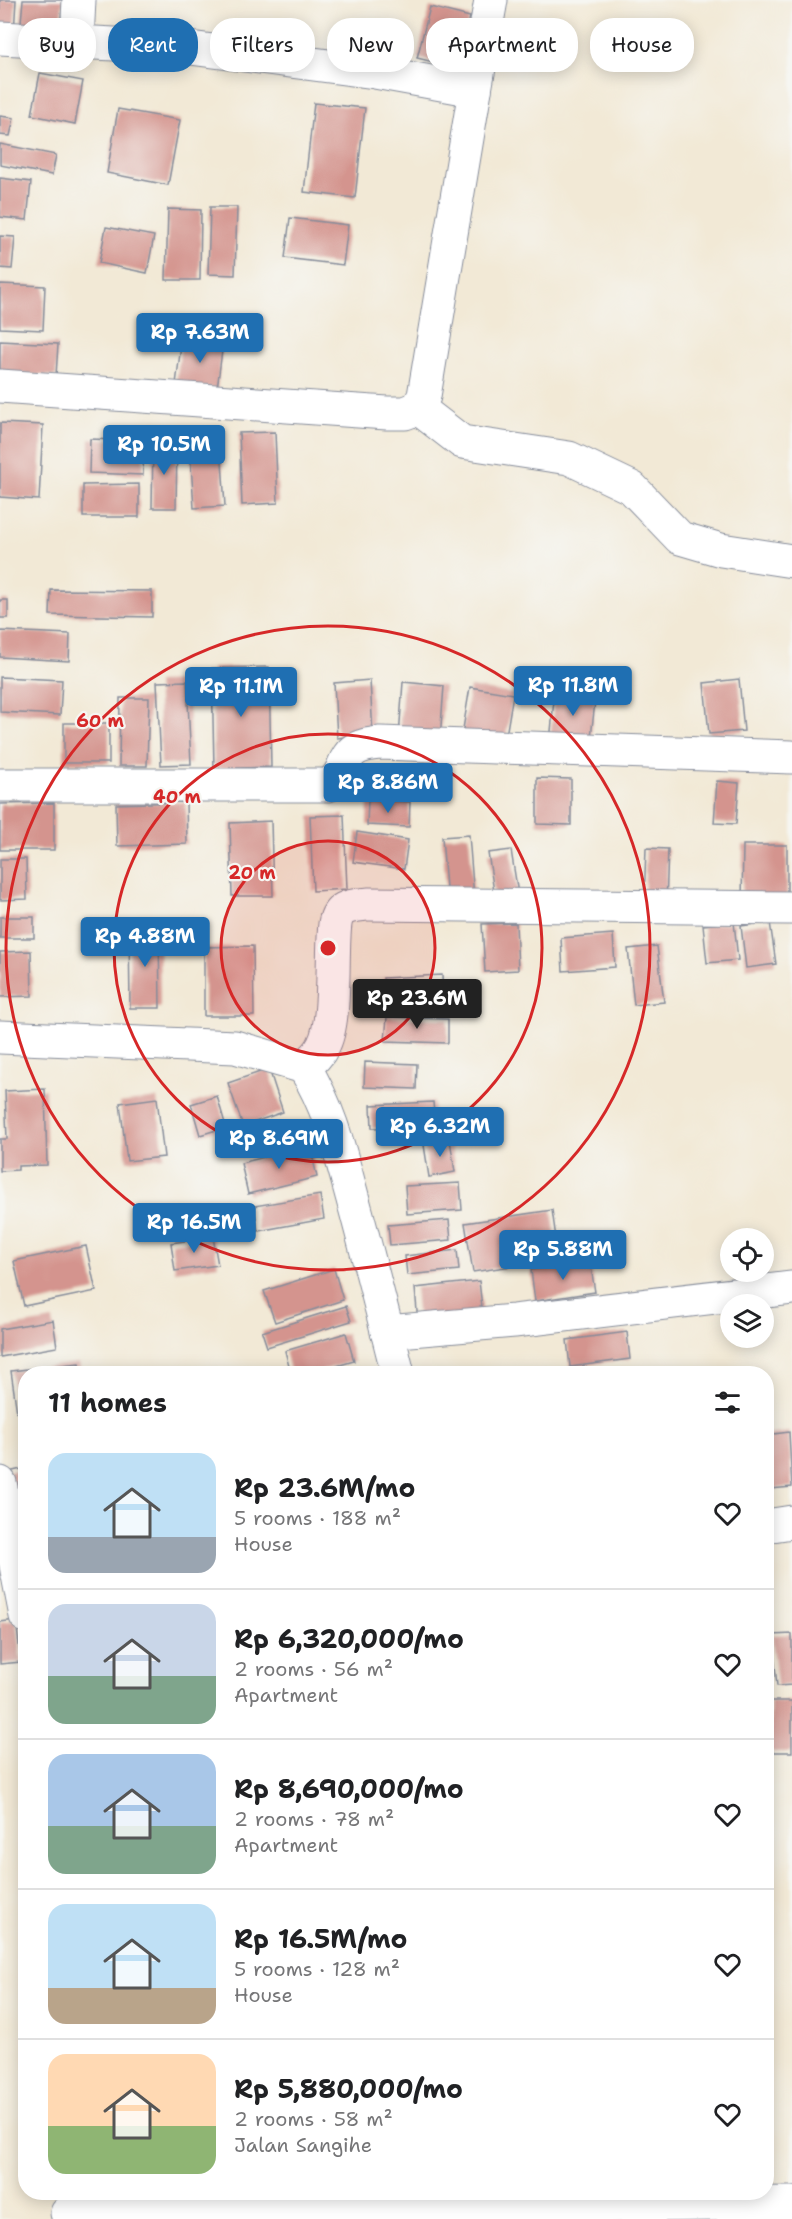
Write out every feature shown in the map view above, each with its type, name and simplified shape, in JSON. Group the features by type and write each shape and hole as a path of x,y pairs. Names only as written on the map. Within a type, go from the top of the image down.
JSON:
{"street":[{"path":"78,18 79,0"},
{"path":"0,386 387,413 405,413 418,408 424,396 491,0"},
{"path":"0,38 18,38"},
{"path":"96,41 190,48 375,72 475,90"},
{"path":"418,408 462,442 569,458 632,488 680,538 721,550 792,561"},
{"path":"0,785 328,785 340,776 352,752 380,743 792,757"},
{"path":"304,1067 313,1060 324,1045 331,1013 336,915 344,908 368,904 792,908"},
{"path":"0,1037 235,1047 304,1067 318,1089 337,1143 396,1366"},
{"path":"387,1332 591,1313 792,1288"},
{"path":"0,1483 18,1575"},
{"path":"774,1525 792,1522"},
{"path":"67,2213 792,2203"}],"building":[{"path":"0,0 16,0 14,33 0,32"},
{"path":"23,0 63,0 61,18 21,18"},
{"path":"430,7 470,17 470,18 427,18"},
{"path":"426,23 426,60 417,58"},
{"path":"40,73 83,81 75,124 32,115"},
{"path":"314,103 365,108 355,198 304,192"},
{"path":"118,109 180,120 168,185 107,173"},
{"path":"0,116 14,118 10,136 0,135"},
{"path":"0,144 56,155 52,175 0,165"},
{"path":"0,178 31,182 27,220 0,217"},
{"path":"210,207 237,207 235,275 208,274"},
{"path":"168,209 201,210 200,280 166,280"},
{"path":"290,218 348,225 343,265 285,258"},
{"path":"106,227 154,236 147,273 99,263"},
{"path":"0,236 15,237 12,269 0,268"},
{"path":"0,284 45,286 43,330 0,328"},
{"path":"182,338 223,343 217,389 176,384"},
{"path":"0,341 58,344 56,376 0,373"},
{"path":"0,423 43,425 39,500 0,497"},
{"path":"275,432 278,503 242,505 239,433"},
{"path":"90,439 144,441 143,475 89,473"},
{"path":"153,444 177,445 176,508 152,508"},
{"path":"221,447 225,506 194,508 190,449"},
{"path":"139,484 139,517 83,517 83,485"},
{"path":"51,590 152,591 152,617 50,615"},
{"path":"0,600 8,600 8,618 0,618"},
{"path":"0,631 70,634 69,661 0,657"},
{"path":"269,667 271,767 214,769 212,668"},
{"path":"0,677 62,680 60,715 0,712"},
{"path":"739,679 744,731 709,734 704,683"},
{"path":"370,680 373,735 337,738 334,683"},
{"path":"187,681 191,764 161,765 157,682"},
{"path":"403,682 444,686 440,739 399,736"},
{"path":"470,687 513,694 504,748 461,741"},
{"path":"555,689 596,693 590,746 550,742"},
{"path":"120,698 149,698 147,766 119,766"},
{"path":"64,723 109,723 109,763 64,763"},
{"path":"537,778 571,779 571,825 537,824"},
{"path":"717,781 739,783 736,824 714,823"},
{"path":"368,800 410,802 409,827 367,825"},
{"path":"186,802 187,844 117,846 116,804"},
{"path":"54,803 54,850 0,850 0,804"},
{"path":"344,815 347,889 313,891 310,816"},
{"path":"271,821 273,896 232,896 230,823"},
{"path":"357,832 408,840 404,869 353,862"},
{"path":"469,835 474,898 447,900 442,837"},
{"path":"743,845 787,845 787,901 742,900"},
{"path":"646,848 668,849 666,904 644,903"},
{"path":"511,850 518,894 495,898 488,853"},
{"path":"0,859 26,859 27,899 0,900"},
{"path":"0,917 34,917 34,938 0,938"},
{"path":"734,922 738,960 707,963 703,925"},
{"path":"770,922 776,964 746,968 741,926"},
{"path":"516,923 518,970 485,972 482,924"},
{"path":"159,927 160,1008 130,1008 129,928"},
{"path":"613,934 615,967 563,971 561,938"},
{"path":"253,946 254,1016 204,1016 204,947"},
{"path":"657,946 664,1002 634,1005 628,949"},
{"path":"31,951 32,996 0,997 0,952"},
{"path":"442,975 443,1000 384,1003 383,978"},
{"path":"387,1017 448,1019 448,1043 385,1041"},
{"path":"365,1062 417,1064 416,1089 364,1087"},
{"path":"269,1069 283,1112 243,1126 228,1083"},
{"path":"45,1089 47,1165 18,1166 18,1170 0,1171 0,1139 7,1139 5,1091"},
{"path":"217,1096 226,1127 200,1135 191,1104"},
{"path":"157,1098 164,1157 127,1161 120,1103"},
{"path":"433,1102 435,1126 372,1128 371,1105"},
{"path":"450,1140 455,1172 429,1177 424,1145"},
{"path":"310,1146 317,1177 248,1194 241,1163"},
{"path":"460,1183 462,1210 407,1214 405,1186"},
{"path":"320,1195 324,1219 258,1231 254,1206"},
{"path":"552,1210 559,1259 473,1272 465,1223"},
{"path":"449,1220 451,1240 390,1245 388,1225"},
{"path":"213,1237 218,1265 175,1271 171,1243"},
{"path":"86,1246 96,1291 24,1306 14,1261"},
{"path":"457,1250 459,1270 407,1275 405,1256"},
{"path":"590,1261 595,1292 535,1301 531,1270"},
{"path":"334,1269 343,1300 275,1322 264,1291"},
{"path":"479,1281 483,1316 418,1323 415,1288"},
{"path":"346,1306 351,1321 267,1347 262,1332"},
{"path":"53,1320 57,1347 0,1357 0,1329"},
{"path":"627,1332 630,1359 570,1366 567,1340"},
{"path":"346,1333 354,1361 337,1366 289,1366 285,1351"},
{"path":"79,1363 80,1366 54,1366"},
{"path":"18,1370 18,1413 17,1413 11,1371"},
{"path":"789,1432 792,1487 774,1489 774,1434"},
{"path":"18,1470 18,1503 15,1504 8,1472"},
{"path":"16,1620 18,1662 0,1664 0,1622"},
{"path":"792,1634 792,1685 777,1686 774,1635"},
{"path":"774,1701 792,1701 792,1752 774,1752"}]}
